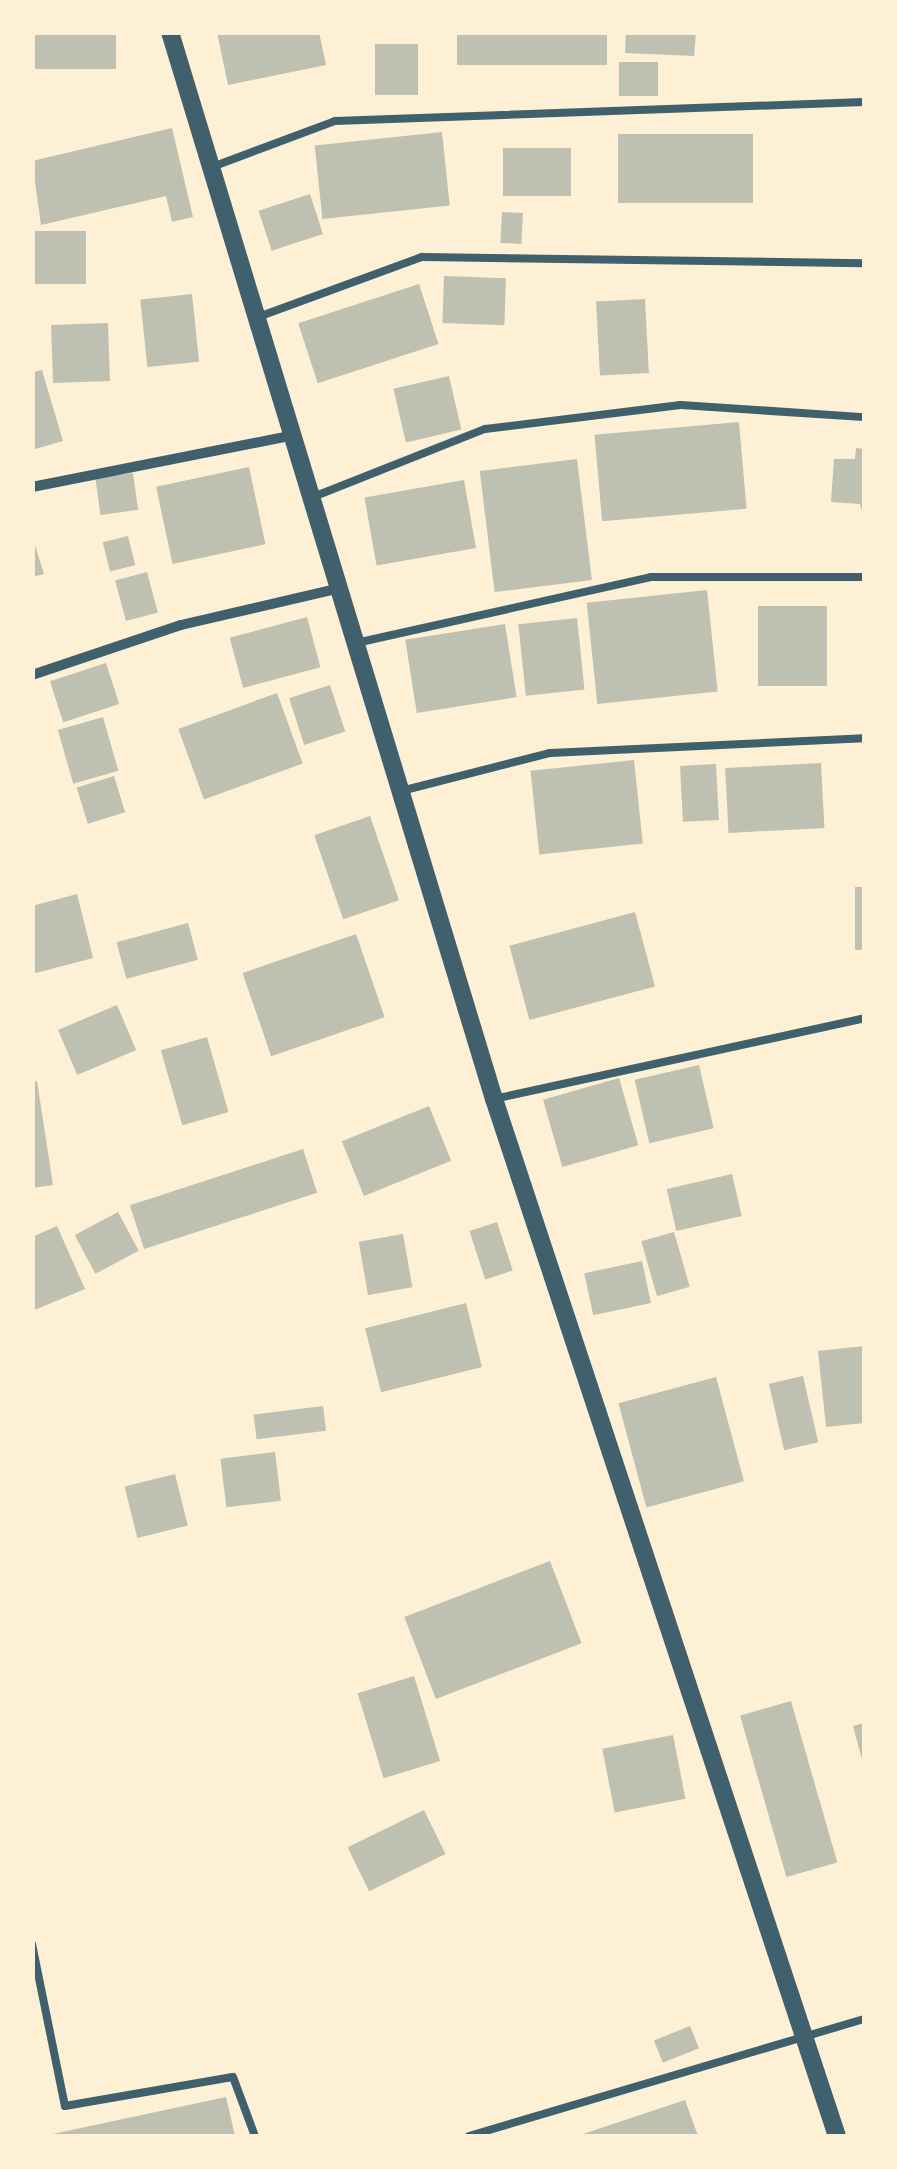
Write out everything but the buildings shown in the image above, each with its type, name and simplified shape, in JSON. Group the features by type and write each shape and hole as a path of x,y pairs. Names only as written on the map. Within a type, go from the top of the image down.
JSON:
{"street":[{"path":"170,32 494,1099 837,2136"},
{"path":"32,487 294,435"},
{"path":"32,675 181,626 340,588"}],"lane":[{"path":"212,167 336,122 864,102"},
{"path":"258,317 422,257 864,263"},
{"path":"313,497 485,429 681,405 864,417"},
{"path":"356,643 651,577 864,577"},
{"path":"400,790 550,752 864,738"},
{"path":"494,1099 864,1018"},
{"path":"32,1944 65,2106 233,2077 255,2136"},
{"path":"468,2136 864,2019"}]}
